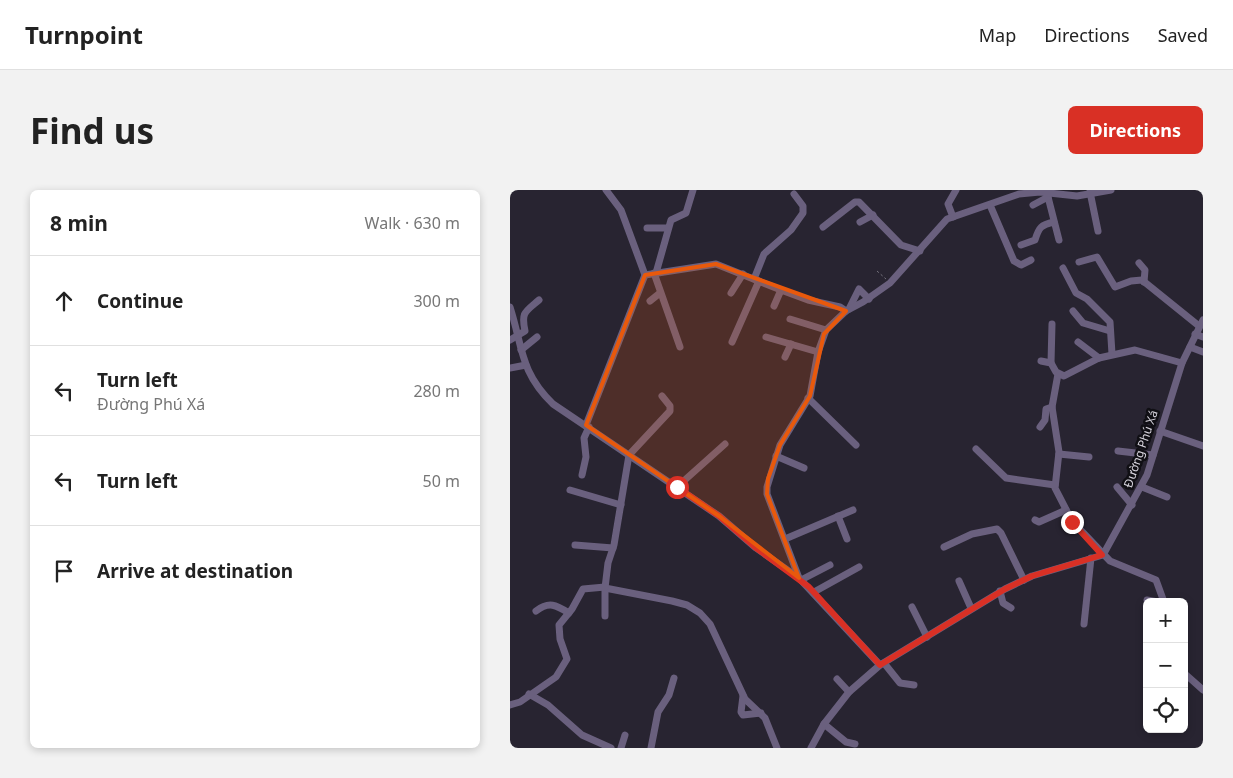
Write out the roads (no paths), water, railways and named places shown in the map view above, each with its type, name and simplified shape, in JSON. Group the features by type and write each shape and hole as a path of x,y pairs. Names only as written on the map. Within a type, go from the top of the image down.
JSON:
{"street":[{"path":"582,475 586,457 584,438 587,426 644,275 638,252 621,210 606,190"},
{"path":"680,347 660,293 655,273 667,228 674,216 686,213 693,190"},
{"path":"953,217 948,204 956,190"},
{"path":"800,579 767,494 768,479 780,445 813,388 818,352 826,330 848,310 869,299 890,283 940,226 953,217 990,206 1014,194 1030,191 1048,195 1077,196 1090,192 1111,190"},
{"path":"1090,192 1098,231"},
{"path":"732,342 757,280 764,254 791,230 803,213 803,206 794,194"},
{"path":"1033,205 1048,195"},
{"path":"1048,195 1058,240"},
{"path":"823,227 855,202 864,204 882,227 901,245 920,251"},
{"path":"990,206 1014,261 1021,265 1030,260"},
{"path":"860,222 873,214"},
{"path":"1022,245 1035,240 1039,227 1054,222"},
{"path":"647,228 667,228"},
{"path":"1079,262 1097,257 1115,287 1131,281 1144,282 1201,323"},
{"path":"1139,263 1145,270 1144,282"},
{"path":"644,275 712,264 743,274 808,300 848,310"},
{"path":"1063,268 1076,293 1087,299 1110,322 1112,354"},
{"path":"731,293 743,274"},
{"path":"848,310 859,289 869,299"},
{"path":"774,306 781,290"},
{"path":"650,301 660,293"},
{"path":"510,340 518,337 525,331 522,319 524,314 539,300"},
{"path":"510,307 526,365 537,389 553,404 719,516 756,548 800,579 900,684 914,685"},
{"path":"1073,311 1083,323 1110,331"},
{"path":"790,319 826,330"},
{"name":"Đường Phú Xá","path":"1102,555 1142,486 1182,363 1201,323"},
{"path":"1052,324 1051,363 1058,374 1052,407 1059,454 1055,486 1072,522 1102,555 1112,563 1156,580 1163,598"},
{"path":"1195,334 1203,337"},
{"path":"522,350 537,337"},
{"path":"766,337 818,352"},
{"path":"1078,342 1099,358"},
{"path":"785,357 791,344"},
{"path":"1190,346 1203,352"},
{"path":"1058,374 1068,376 1099,358 1138,350 1182,363"},
{"path":"1041,361 1051,363"},
{"path":"510,368 526,365"},
{"path":"605,616 605,587 608,563 613,548 629,455 670,411 670,406 662,396"},
{"path":"808,398 856,444"},
{"path":"1040,427 1045,420 1046,409 1052,407"},
{"path":"1160,431 1202,443"},
{"path":"677,487 725,444"},
{"path":"976,449 1010,479 1055,486"},
{"path":"1118,451 1153,455"},
{"path":"1059,454 1089,457"},
{"path":"776,456 804,468"},
{"path":"1142,486 1167,497"},
{"path":"1117,487 1132,505"},
{"path":"570,490 621,505"},
{"path":"785,539 853,510"},
{"path":"1035,520 1039,522 1066,510"},
{"path":"838,516 847,539"},
{"path":"944,547 972,534 997,529 1001,533 1024,580"},
{"path":"574,545 613,548"},
{"path":"811,748 824,724 849,692 882,664 1000,591 1024,580 1102,555"},
{"path":"1084,624 1092,558"},
{"path":"800,579 830,565"},
{"path":"814,592 859,567"},
{"path":"959,582 971,608"},
{"path":"510,705 520,702 556,677 564,666 567,656 558,630 583,589 605,587 687,605 700,613 710,624 743,695 765,718 778,748"},
{"path":"1000,591 1003,603 1011,608"},
{"path":"536,611 544,605 551,604 569,613"},
{"path":"912,608 927,636"},
{"path":"1188,677 1203,690"},
{"path":"651,748 658,712 668,695 674,678"},
{"path":"837,679 849,692"},
{"path":"529,694 548,705 582,734 611,748"},
{"path":"743,695 743,715 761,713"},
{"path":"824,724 846,742 855,744"},
{"path":"621,748 625,735"}]}
